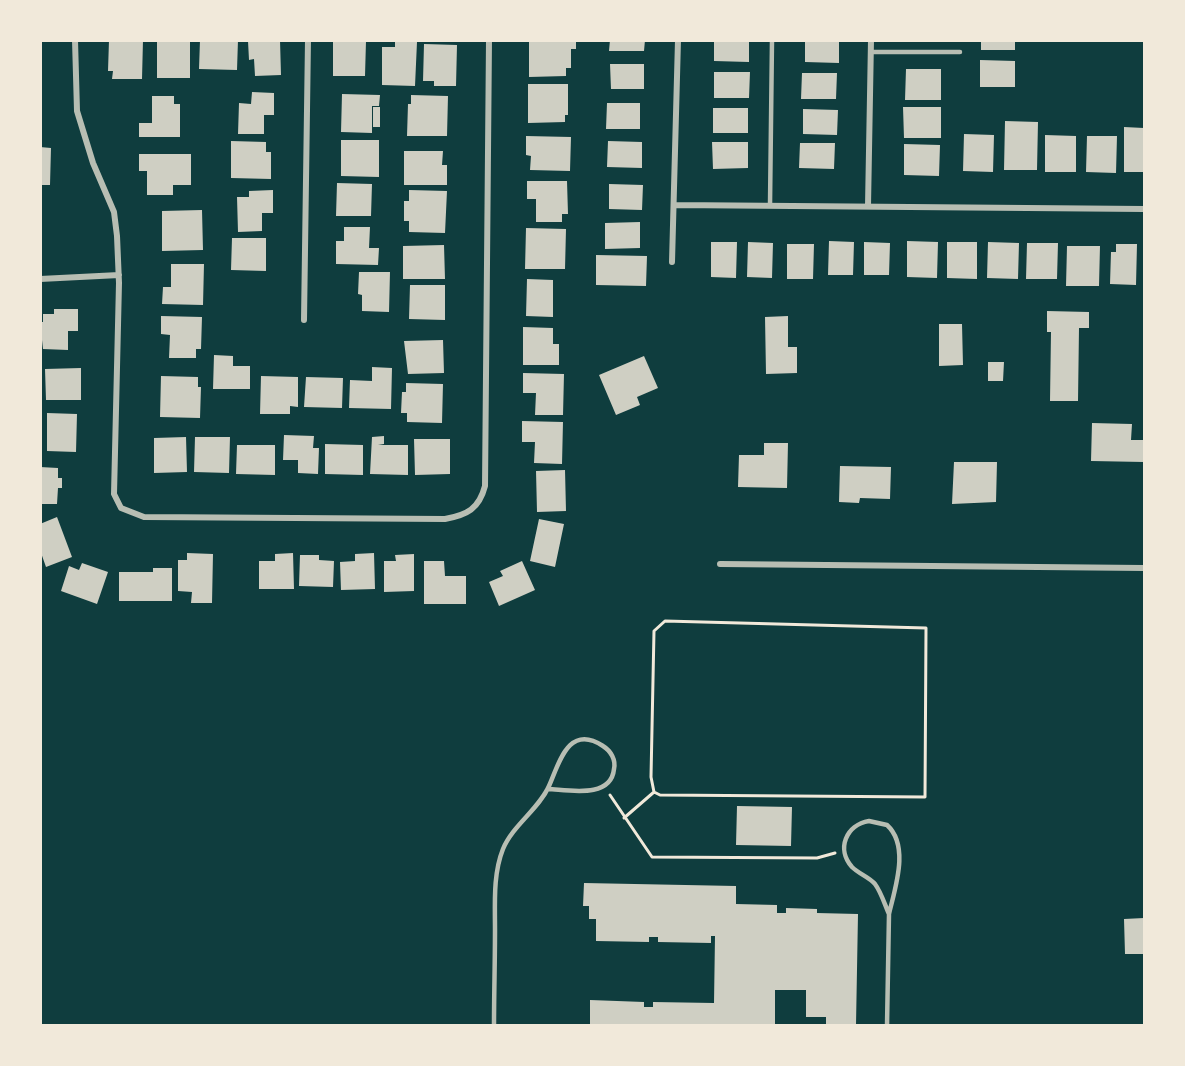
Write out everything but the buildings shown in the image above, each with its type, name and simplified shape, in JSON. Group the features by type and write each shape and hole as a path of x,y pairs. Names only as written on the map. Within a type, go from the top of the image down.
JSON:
{"street":[{"path":"75,40 77,111 93,163 114,212 119,276 114,494 121,508 144,517 445,519 461,516 474,507 481,501 484,486 489,40"},
{"path":"304,320 308,40"},
{"path":"672,262 678,40"},
{"path":"868,206 871,40"},
{"path":"675,204 1144,209"},
{"path":"40,279 119,276"},
{"path":"720,564 1144,568"}],"lane":[{"path":"770,205 772,40"},
{"path":"871,52 960,52"},
{"path":"494,1026 495,887 504,846 548,789 564,750 581,741 601,744 611,754 615,767 609,781 603,787 590,791 548,789"},
{"path":"887,1026 889,914 898,877 898,842 892,830 875,821 861,822 846,836 844,850 851,866 875,884 889,914"}],"path":[{"path":"665,621 926,628 925,797 660,795 654,792 651,777 654,631 665,621"},
{"path":"603,787 652,856 817,858 844,850"},
{"path":"624,818 654,792"}]}
